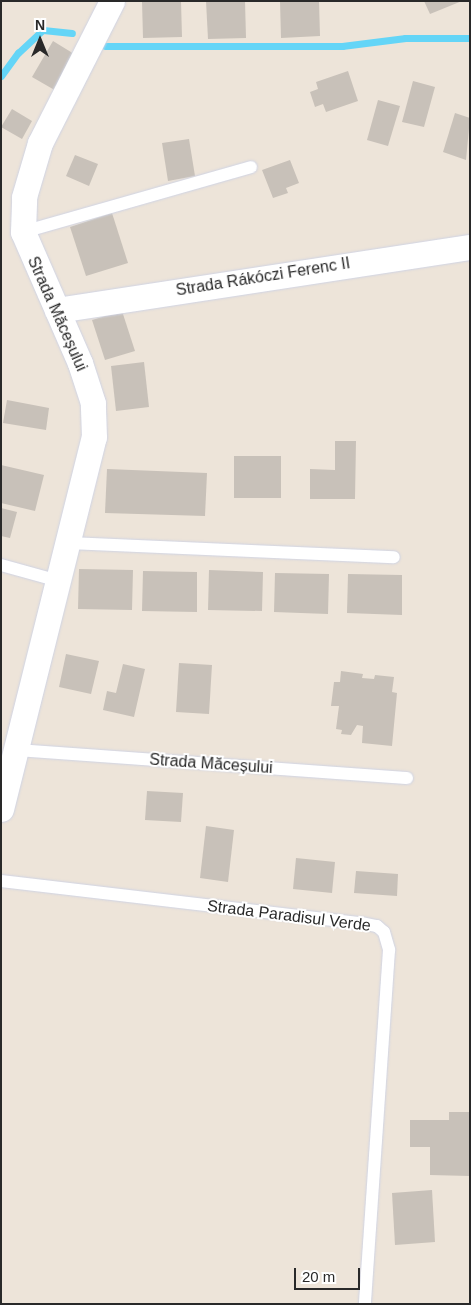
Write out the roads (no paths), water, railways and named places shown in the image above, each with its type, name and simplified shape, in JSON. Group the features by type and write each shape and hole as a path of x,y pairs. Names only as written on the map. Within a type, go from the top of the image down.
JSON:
{"street":[{"name":"Strada Măceșului","path":"1,809 91,455 95,418 80,363 23,232 24,197 33,159 112,1"},
{"name":"Strada Rákóczi Ferenc II","path":"57,310 469,246"}],"lane":[{"path":"23,232 251,167"},
{"path":"69,543 394,557"},
{"path":"1,565 59,582"},
{"name":"Strada Măceșului","path":"16,750 406,778"},
{"name":"Strada Paradisul Verde","path":"1,881 361,923 377,926 384,932 389,950 365,1304"}],"waterway":[{"path":"1,76 18,53 43,30 72,33"},
{"path":"105,46 342,46 405,38 470,38"}]}
